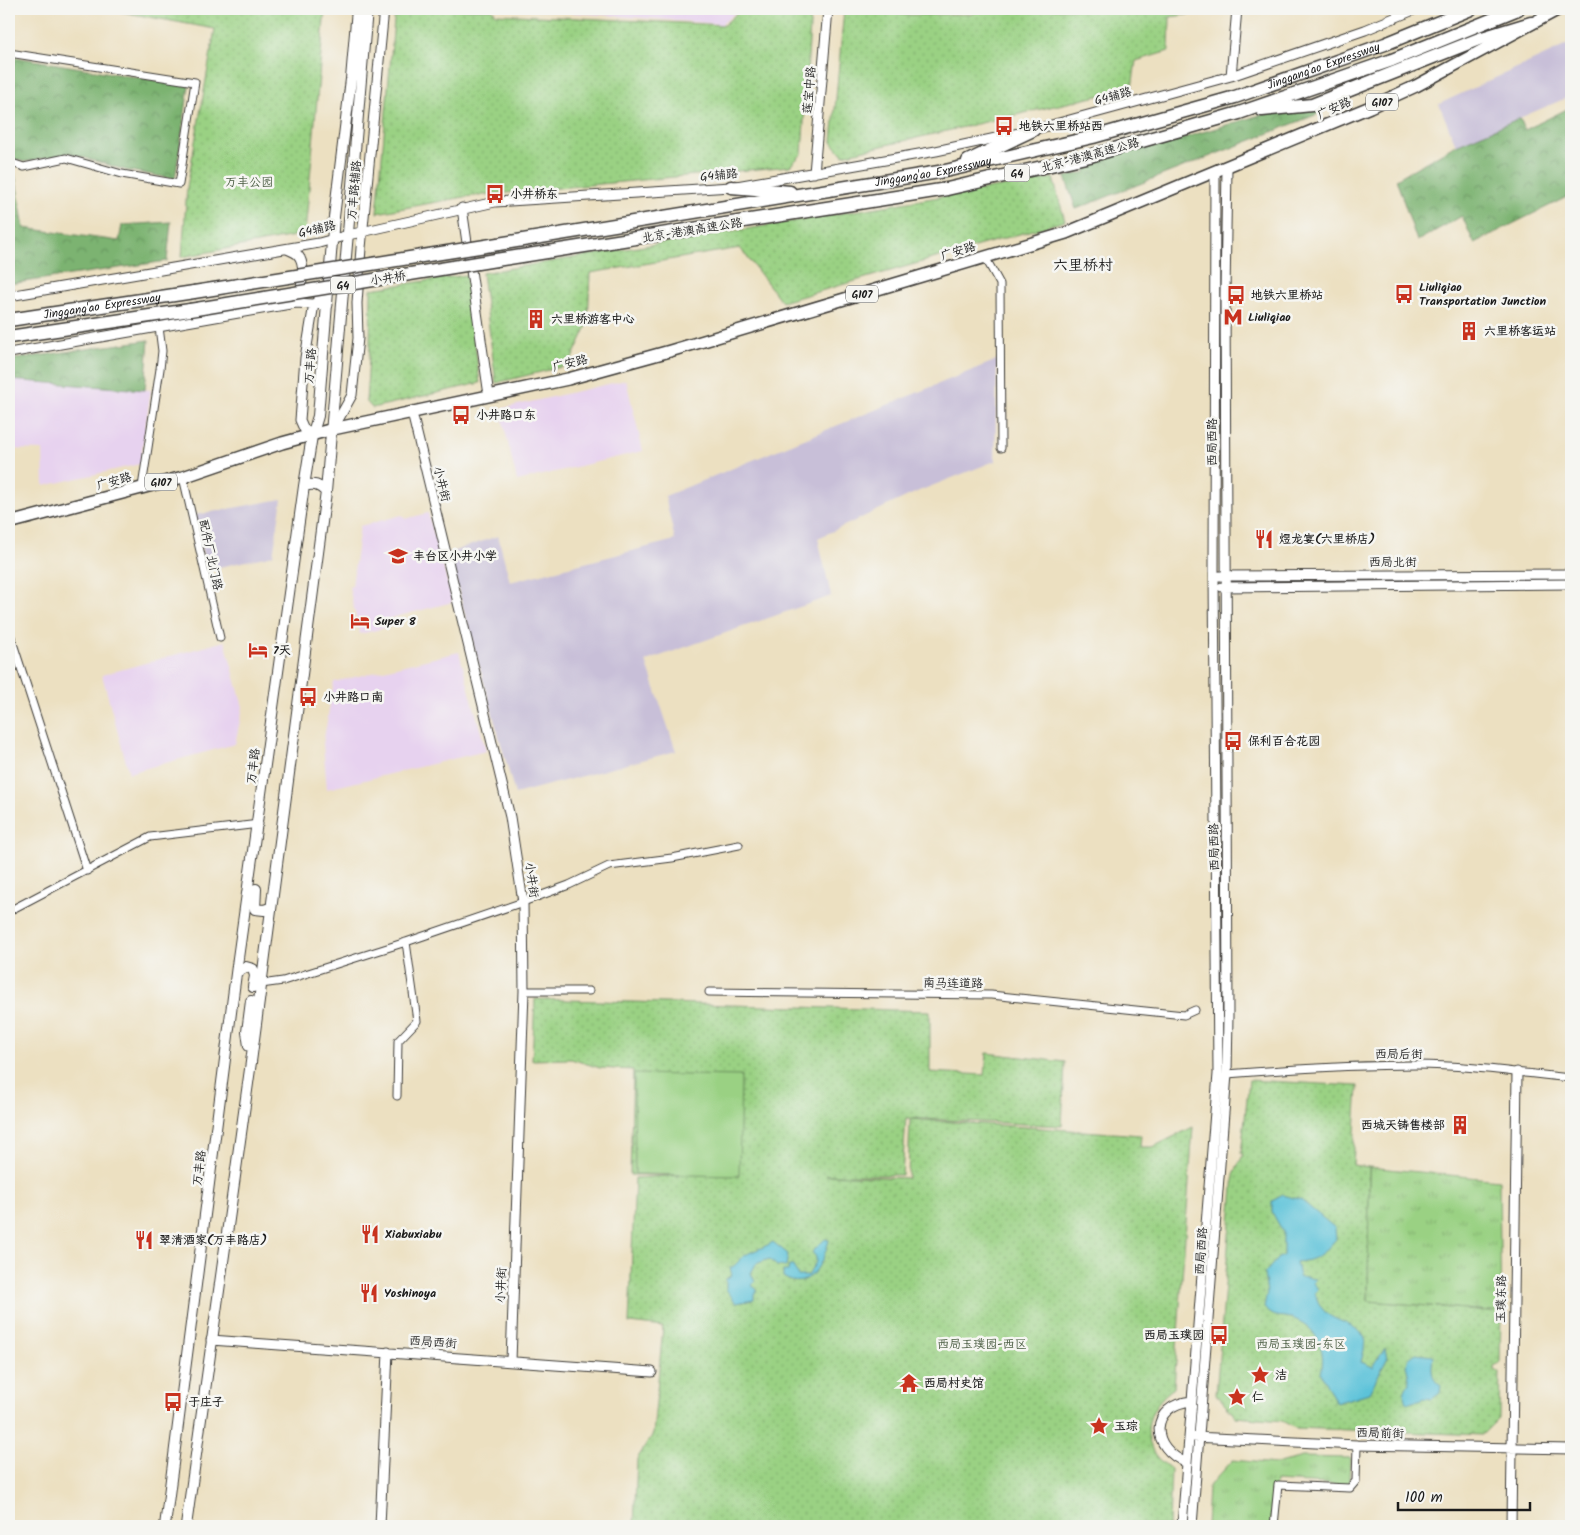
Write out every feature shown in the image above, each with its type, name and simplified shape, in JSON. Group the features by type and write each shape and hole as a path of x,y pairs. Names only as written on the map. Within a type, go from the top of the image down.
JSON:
{"highway":[{"name":"Jinggang'ao Expressway","path":"498,244 945,171 1093,137 1235,97 1385,44 1471,9"},
{"name":"北京-港澳高速公路","path":"496,260 947,189 1090,156 1240,113 1392,60 1518,9"},
{"name":"广安路","path":"333,430 568,379 670,351 1066,234 1117,210 1318,130 1416,86 1559,9"},
{"path":"1240,113 1312,106 1479,39 1531,23"},
{"path":"945,171 1033,130"},
{"path":"731,187 813,194"},
{"name":"小井桥","path":"194,292 498,244"},
{"name":"小井桥","path":"190,310 496,260"},
{"name":"Jinggang'ao Expressway","path":"9,320 194,292"},
{"name":"Jinggang'ao Expressway","path":"9,337 190,310"},
{"name":"G107","path":"312,436 333,430"},
{"name":"广安路","path":"9,523 183,477 282,443 312,436"}],"main road":[{"name":"万丰路","path":"165,1526 237,972 259,824 304,486 312,436 318,416 332,240 357,9"},
{"path":"186,1526 251,1062 326,492 333,430 367,9"},
{"path":"304,486 312,484 321,486 326,492"},
{"path":"259,824 262,848 255,909 264,910 270,908"},
{"path":"237,972 246,967 253,969 255,976 247,1032 251,1062"}],"street":[{"name":"万丰路辅路","path":"333,430 352,395 358,338 357,303 362,231 384,9"},
{"name":"莲宝中路","path":"814,173 828,9"},
{"path":"1232,76 1236,9"},
{"name":"G4辅路","path":"9,296 286,249 495,202 731,187 814,173 1033,130 1232,76 1364,30 1416,9"},
{"path":"9,53 195,82 179,184 122,174 66,158 24,167 9,162"},
{"name":"西局西路","path":"1192,1526 1226,1074 1225,576 1227,167"},
{"name":"西局西路","path":"1182,1526 1218,1074 1214,587 1215,172"},
{"path":"462,208 489,395"},
{"path":"286,249 298,255 302,266 302,287 296,303"},
{"path":"985,257 1000,284 1001,448"},
{"path":"312,436 304,429 300,420 305,358 314,304 329,291"},
{"path":"9,353 296,303 328,305"},
{"path":"142,487 162,351 159,327"},
{"name":"小井街","path":"412,413 510,817 523,902 524,991 511,1361"},
{"name":"配件厂北门路","path":"183,477 220,638"},
{"name":"西局北街","path":"1214,576 1571,574"},
{"name":"西局北街","path":"1214,587 1571,584"},
{"path":"9,631 87,871"},
{"path":"9,912 150,837 259,824"},
{"path":"261,984 283,981 406,942 569,885 609,866 672,858 739,845"},
{"path":"397,1096 398,1041 417,1021 406,942"},
{"path":"524,991 589,991"},
{"name":"南马连道路","path":"709,992 991,995 1184,1016 1195,1010"},
{"name":"西局后街","path":"1226,1074 1314,1067 1418,1065 1571,1078"},
{"name":"玉璞东路","path":"1511,1526 1516,1072"},
{"name":"西局西街","path":"211,1340 652,1372"},
{"path":"380,1526 388,1352"},
{"path":"1187,1463 1174,1457 1163,1447 1160,1440 1160,1425 1165,1412 1171,1407 1177,1403 1192,1400"},
{"name":"西局前街","path":"1189,1436 1357,1445 1571,1449"},
{"path":"1274,1526 1278,1485 1350,1488 1356,1481 1357,1445"}],"shaded area":[{"path":"523,9 737,9 722,24"},
{"path":"1571,43 1571,96 1456,145 1439,104"},
{"path":"997,360 995,461 919,491 818,538 831,596 646,661 676,751 515,794 448,553 498,536 510,582 675,540 665,496"},
{"path":"9,380 151,390 140,464 44,486 43,450 9,449"},
{"path":"626,380 643,451 517,481 500,409"},
{"path":"282,499 273,555 206,570 195,515"},
{"name":"丰台区小井小学","path":"428,513 453,602 387,619 389,627 360,634 349,587 352,586 360,526 402,515 405,519"},
{"path":"225,641 243,707 235,744 129,773 102,675"},
{"path":"459,652 486,751 327,789 323,744 334,682"}],"green space":[{"name":"万丰公园","path":"106,9 325,9 305,234 182,257 187,187 215,29"},
{"path":"395,9 492,9 496,14 724,25 737,13 738,9 811,9 802,154 790,166 464,197 377,213"},
{"path":"844,9 882,9 904,15 972,14 982,9 1192,9 1192,14 1170,17 1169,51 1136,61 1132,88 843,155 832,142"},
{"path":"9,56 189,86 175,179 125,170 69,153 24,162 9,157"},
{"path":"1318,107 1323,112 1076,209 1065,177 1086,172 1084,162 1176,140 1260,115"},
{"path":"1571,107 1571,195 1474,243 1462,216 1417,241 1396,179 1456,145 1520,118 1525,130"},
{"path":"9,169 15,174 24,228 119,241 122,225 171,222 167,261 9,284"},
{"path":"1053,178 1065,221 782,302 740,248 590,273 588,324 569,365 496,383 482,273"},
{"path":"466,275 480,383 372,408 366,401 371,289"},
{"path":"149,340 145,390 9,380 9,360"},
{"name":"西局玉璞园-西区","path":"535,999 930,1011 930,1072 985,1075 987,1053 1065,1062 1062,1126 906,1118 902,1175 826,1175 908,1178 910,1119 1141,1135 1140,1147 1153,1147 1193,1127 1174,1388 1155,1408 1151,1416 1148,1434 1154,1453 1171,1469 1169,1526 634,1526 637,1459 653,1434 663,1327 629,1323 635,1178 685,1175 630,1175 633,1070 600,1068 571,1059 532,1060"},
{"path":"634,1074 741,1076 739,1176 635,1174"},
{"name":"西局玉璞园-东区","path":"1249,1080 1358,1086 1353,1165 1369,1167 1368,1301 1501,1312 1500,1363 1494,1366 1494,1370 1500,1373 1499,1418 1482,1435 1295,1428 1282,1421 1236,1417 1216,1395 1234,1174 1243,1155 1241,1154"},
{"path":"1369,1167 1499,1180 1501,1312 1368,1301"},
{"path":"1302,1457 1350,1458 1349,1481 1347,1485 1275,1481 1271,1526 1206,1526 1208,1487 1233,1460 1276,1464"}],"water":[{"path":"1283,1195 1301,1200 1335,1228 1336,1239 1323,1253 1308,1260 1296,1262 1299,1277 1315,1279 1313,1283 1318,1289 1315,1293 1324,1311 1358,1330 1365,1337 1361,1362 1373,1367 1385,1348 1387,1359 1369,1393 1336,1403 1321,1373 1321,1347 1313,1332 1300,1321 1276,1316 1264,1308 1267,1293 1264,1274 1278,1258 1283,1256 1283,1232 1272,1212 1272,1201"},
{"path":"825,1239 829,1240 827,1248 814,1273 800,1281 792,1281 783,1277 783,1271 788,1271 789,1266 793,1266 798,1276 808,1276 816,1262 816,1257 812,1252"},
{"path":"773,1242 788,1254 786,1267 777,1266 769,1259 756,1264 751,1273 755,1282 751,1285 758,1290 754,1295 754,1300 736,1303 726,1289 726,1279 732,1275 730,1268 745,1255"},
{"path":"1416,1353 1433,1355 1432,1372 1437,1382 1441,1385 1440,1393 1432,1399 1424,1398 1407,1404 1404,1393 1410,1382 1406,1365 1409,1358"}],"place":[{"name":"地铁六里桥站西","path":"1004,126"},
{"name":"小井桥东","path":"495,194"},
{"name":"Liuliqiao Transportation Junction","path":"1404,294"},
{"name":"地铁六里桥站","path":"1236,295"},
{"name":"Liuliqiao","path":"1233,317"},
{"name":"六里桥游客中心","path":"536,319"},
{"name":"六里桥客运站","path":"1469,331"},
{"name":"小井路口东","path":"461,415"},
{"name":"煜龙宴(六里桥店)","path":"1264,539"},
{"name":"丰台区小井小学","path":"398,556"},
{"name":"Super 8","path":"360,621"},
{"name":"7天","path":"258,650"},
{"name":"小井路口南","path":"308,697"},
{"name":"保利百合花园","path":"1233,741"},
{"name":"西城天铸售楼部","path":"1460,1125"},
{"name":"Xiabuxiabu","path":"370,1234"},
{"name":"翠清酒家(万丰路店)","path":"144,1240"},
{"name":"Yoshinoya","path":"369,1293"},
{"name":"西局玉璞园","path":"1219,1335"},
{"name":"洁","path":"1260,1375"},
{"name":"西局村史馆","path":"909,1383"},
{"name":"仁","path":"1237,1397"},
{"name":"于庄子","path":"173,1402"},
{"name":"玉琮","path":"1099,1426"}],"district":[{"name":"六里桥村","path":"1083,265"}]}
